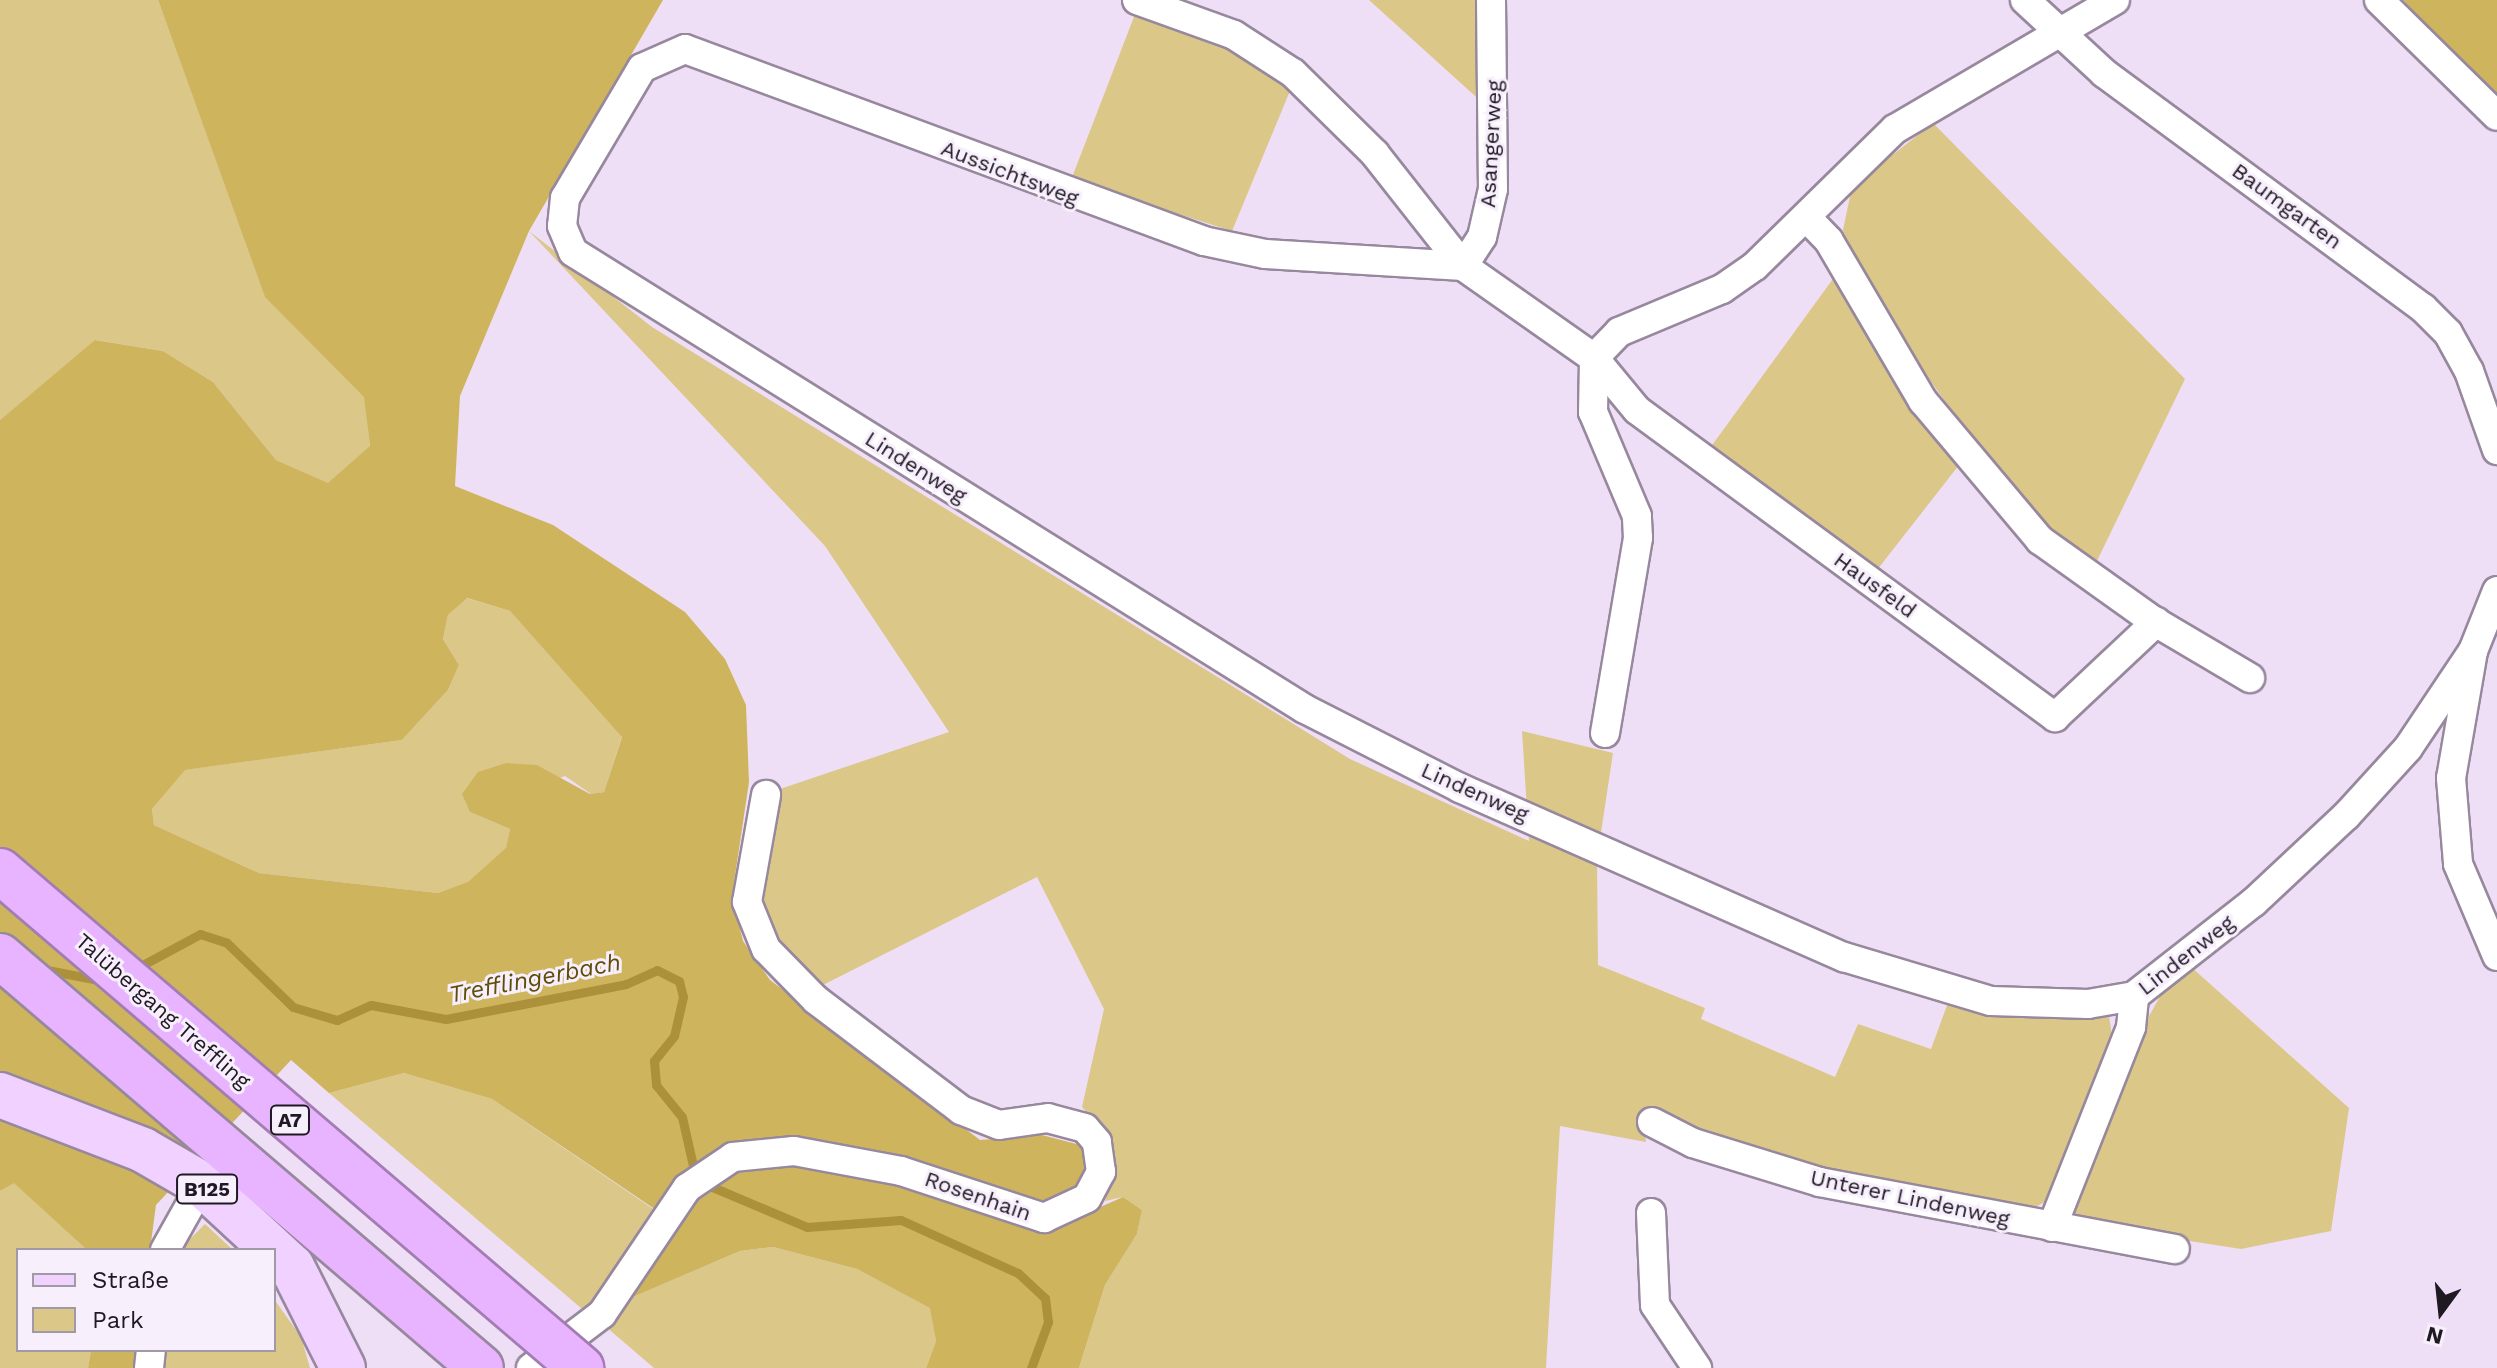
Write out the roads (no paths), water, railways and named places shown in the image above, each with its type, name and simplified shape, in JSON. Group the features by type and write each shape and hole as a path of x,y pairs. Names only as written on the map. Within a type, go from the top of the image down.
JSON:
{"highway":[{"name":"Talübergang Treffling","path":"0,871 581,1368"},
{"path":"0,956 481,1368"}],"main road":[{"name":"B125","path":"0,1095 131,1144 202,1184 271,1248"},
{"name":"B125","path":"276,1252 292,1267 343,1368"}],"street":[{"path":"1137,0 1234,35 1293,73 1375,154 1463,266 1594,358"},
{"name":"Asangerweg","path":"1463,266 1482,237 1493,189 1491,0"},
{"name":"Baumgarten","path":"2025,0 2059,33 2423,308 2448,333 2469,371 2497,450"},
{"path":"1605,733 1638,538 1637,516 1593,412 1594,358 1619,332 1722,289 1808,219 1845,172 1895,129 2115,0"},
{"path":"2379,0 2497,116"},
{"name":"Aussichtsweg","path":"602,127 642,68 685,49 1204,241 1265,254 1463,266"},
{"name":"Lindenweg","path":"602,127 565,198 562,226 573,252 1305,709 1460,788 1844,957 1991,1001 2088,1004 2134,996 2254,902 2346,816 2408,748 2473,651"},
{"path":"1808,219 1966,458 2040,540 2156,622 2250,678"},
{"name":"Hausfeld","path":"1594,358 1637,410 2055,717 2156,622"},
{"path":"2497,591 2473,651 2455,740 2452,820 2458,864 2497,956"},
{"name":"Rosenhain","path":"531,1368 602,1314 687,1188 733,1157 794,1151 901,1171 1044,1218 1087,1198 1101,1172 1097,1142 1085,1128 1048,1118 981,1121 781,966 753,925 747,902 766,795"},
{"path":"2052,1227 2131,1027 2134,996"},
{"name":"Unterer Lindenweg","path":"1652,1122 1693,1143 1820,1182 2175,1249"},
{"path":"166,1248 202,1184"},
{"path":"1651,1213 1655,1305 1697,1368"}],"waterway":[{"name":"Trefflingerbach","path":"135,969 200,934 227,943 293,1007 337,1020 371,1005 446,1019 626,984 657,970 679,981 683,997 674,1036 654,1061 656,1085 682,1117 693,1166"},
{"name":"Trefflingerbach","path":"42,969 109,982"},
{"name":"Trefflingerbach","path":"710,1186 807,1227 901,1220 1018,1273 1045,1298 1048,1322 1031,1368"}]}
